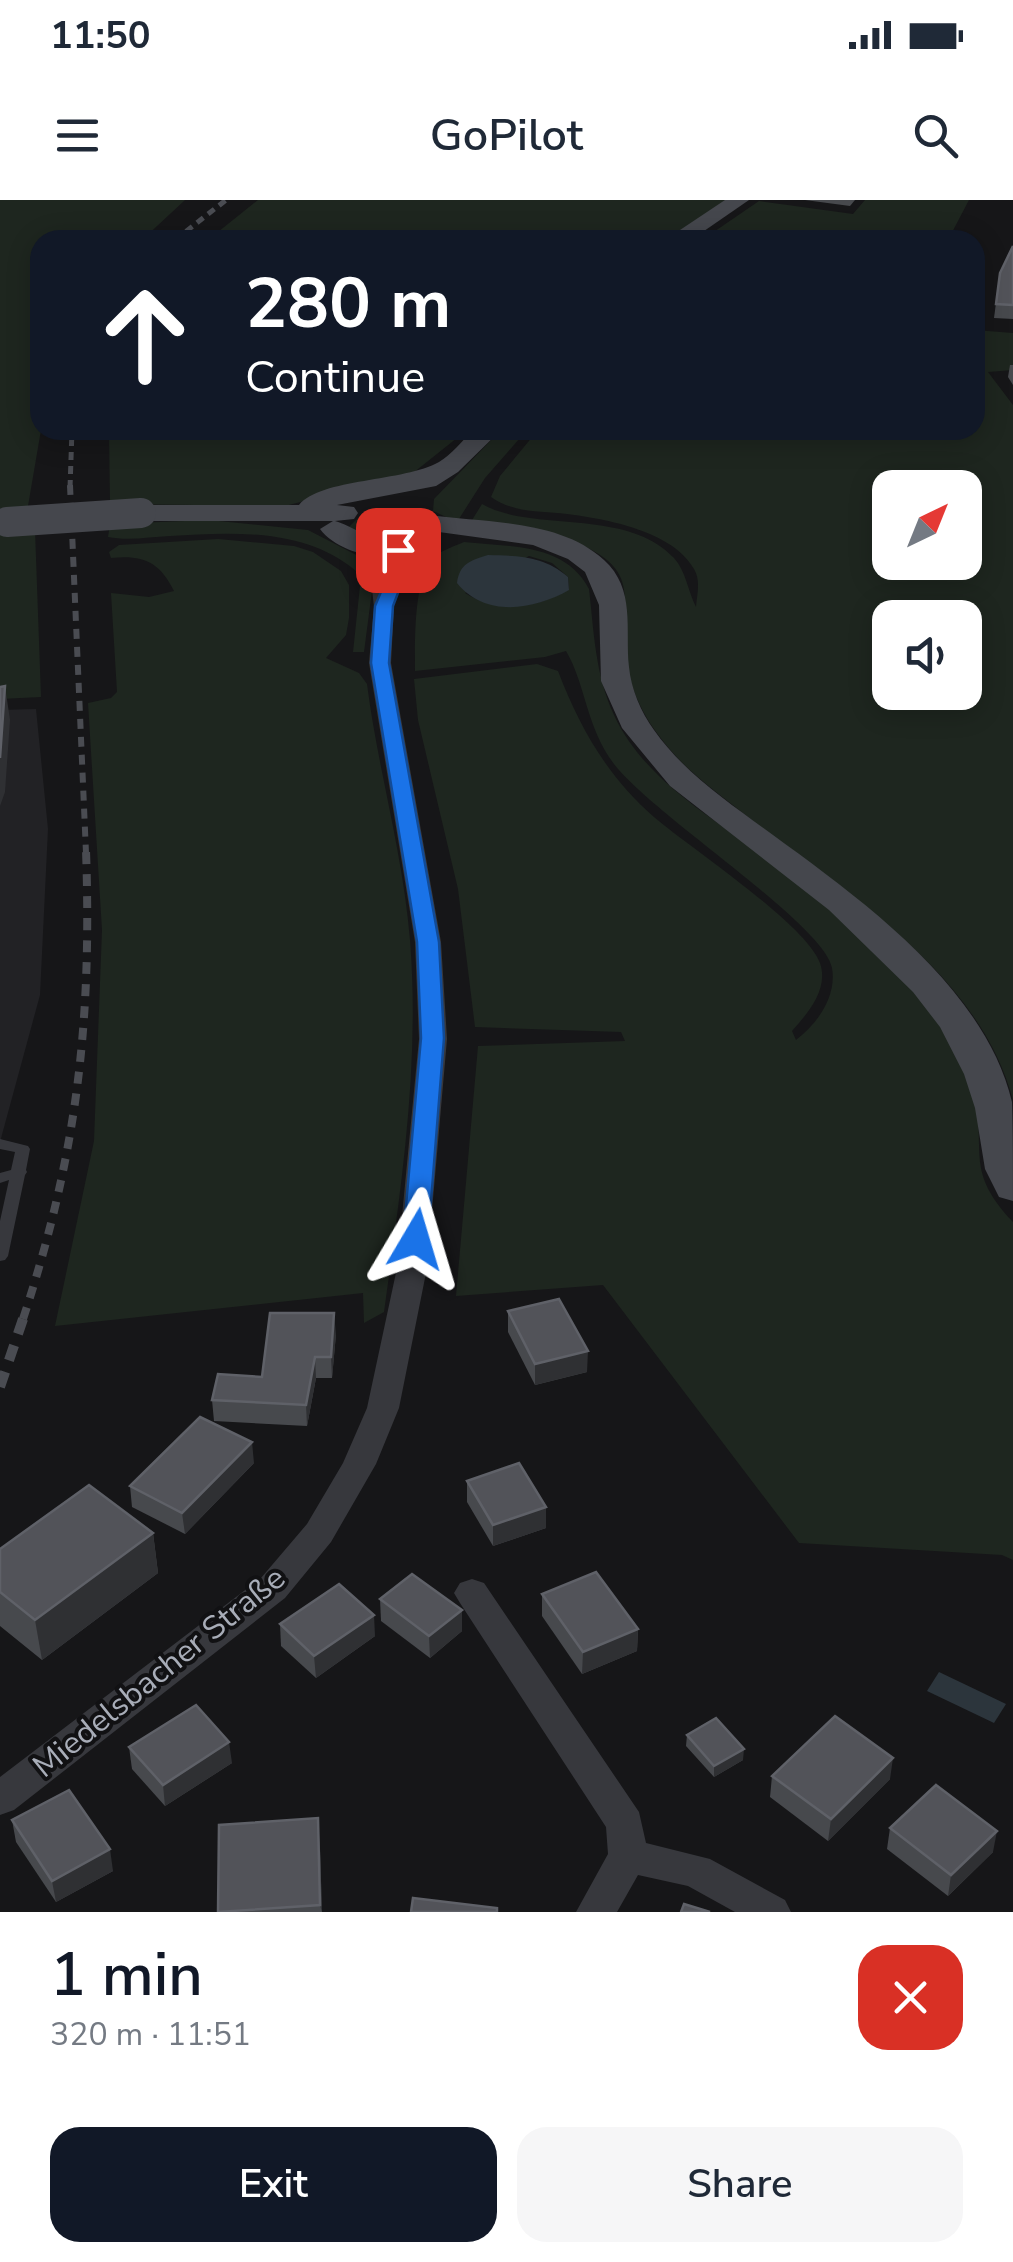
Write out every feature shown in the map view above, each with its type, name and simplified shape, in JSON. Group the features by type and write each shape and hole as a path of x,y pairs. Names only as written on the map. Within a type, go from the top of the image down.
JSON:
{"main road":[{"path":"692,230 739,200"},
{"path":"252,514 339,521 387,505 449,466 477,440"},
{"path":"290,512 340,495 396,486 449,466"},
{"path":"417,529 449,466"},
{"path":"387,505 417,529"},
{"path":"4,522 141,513 290,512 339,521"},
{"path":"339,521 344,540 368,546 417,529 572,552 598,568 612,592 616,680 626,710 646,742 709,803 820,886 892,948 952,1017 974,1050 988,1083 1000,1153 1013,1188"}],"street":[{"path":"384,606 394,580 398,550 417,529"},
{"path":"368,546 380,571 384,606"},
{"name":"Miedelsbacher Straße","path":"0,1798 173,1669 273,1588 320,1533 359,1464 383,1408 412,1268 433,1038 428,942 380,663 384,606"},
{"path":"472,1593 625,1824 628,1856 596,1912"},
{"path":"628,1856 696,1871 771,1912"}],"lane":[{"path":"0,1144 23,1149 0,1256"},
{"path":"0,1178 20,1172"}],"shaded area":[{"path":"0,200 185,200 153,230 30,230 30,440 39,440 28,506 0,509"},
{"path":"258,200 729,200 682,230 220,230"},
{"path":"865,200 969,200 953,230 717,230 759,201 853,214"},
{"path":"985,331 1013,333 1013,370 988,372 1013,405 1013,1100 996,1054 971,1013 940,975 866,907 703,781 656,732 639,703 628,671 624,593 614,567 601,556 569,541 469,525 482,504 503,513 631,532 654,542 674,558 696,607 696,574 684,556 671,545 637,529 600,519 518,509 491,497 500,476 530,440 985,440"},
{"path":"109,440 454,440 413,473 285,506 110,504"},
{"path":"491,440 518,440 485,478 457,522 433,511 434,499"},
{"path":"381,512 409,517 416,526 393,540 375,538 349,527 361,515"},
{"path":"209,520 308,530 368,561 373,583 364,652 353,652 360,586 356,571 314,547 243,534 108,537 110,524"},
{"path":"35,530 41,697 0,699 0,531"},
{"path":"218,539 294,546 313,552 341,571 349,585 346,635 326,658 359,673 367,684 410,940 411,1080 384,1312 364,1323 363,1293 55,1326 94,1141 102,930 88,703 111,698 117,692 111,593 149,597 174,591 149,562 111,558 109,552 119,545"},
{"path":"464,542 534,550 566,563 579,574 589,589 596,653 608,700 628,739 645,761 687,800 848,922 915,988 952,1040 974,1096 983,1174 998,1204 1013,1222 1013,1560 1002,1555 799,1543 603,1285 456,1296 478,1046 625,1041 621,1032 475,1027 458,889 418,720 414,679 537,664 558,671 586,731 622,785 654,817 771,908 810,947 820,963 822,982 815,1000 792,1031 796,1040 824,1009 833,979 822,949 800,925 634,786 614,764 598,736 566,651 545,657 415,671 417,610 423,578 435,556","holes":["529,556 552,563 568,577 569,589 544,601 503,606 465,593"]},
{"path":"488,555 541,561 568,577 569,590 526,606 481,602 457,583 467,564"},
{"path":"36,709 48,829 40,995 0,1142 0,710"},
{"path":"939,1672 1006,1704 994,1723 927,1691"}],"building":[{"path":"1013,246 1013,305 996,304 1000,273"},
{"path":"5,686 0,758 0,687"},
{"path":"559,1299 588,1351 535,1364 508,1311"},
{"path":"270,1313 334,1313 331,1357 315,1357 306,1405 212,1400 218,1374 262,1377"},
{"path":"200,1417 252,1442 182,1513 130,1486"},
{"path":"519,1463 546,1507 493,1525 467,1481"},
{"path":"89,1485 153,1533 35,1620 0,1592 0,1549"},
{"path":"596,1572 638,1629 583,1652 542,1594"},
{"path":"412,1574 462,1610 429,1636 380,1599"},
{"path":"339,1584 374,1615 314,1656 280,1624"},
{"path":"196,1705 229,1742 163,1785 129,1747"},
{"path":"835,1716 893,1758 831,1819 772,1776"},
{"path":"716,1718 744,1749 714,1766 687,1735"},
{"path":"936,1785 997,1831 951,1875 890,1828"},
{"path":"69,1790 110,1849 52,1881 12,1820"},
{"path":"318,1818 320,1905 218,1912 219,1825"},
{"path":"413,1898 497,1908 497,1912 411,1912"},
{"path":"684,1904 710,1912 681,1912"}],"railway":[{"path":"188,230 226,200"},
{"path":"70,486 72,440"},
{"path":"70,486 86,853"},
{"path":"23,1319 56,1201 77,1088 86,973 86,850"},
{"path":"0,1387 23,1319"}],"route":[{"path":"398,550 394,580 384,606 380,663 428,942 433,1038 416,1239"}]}
